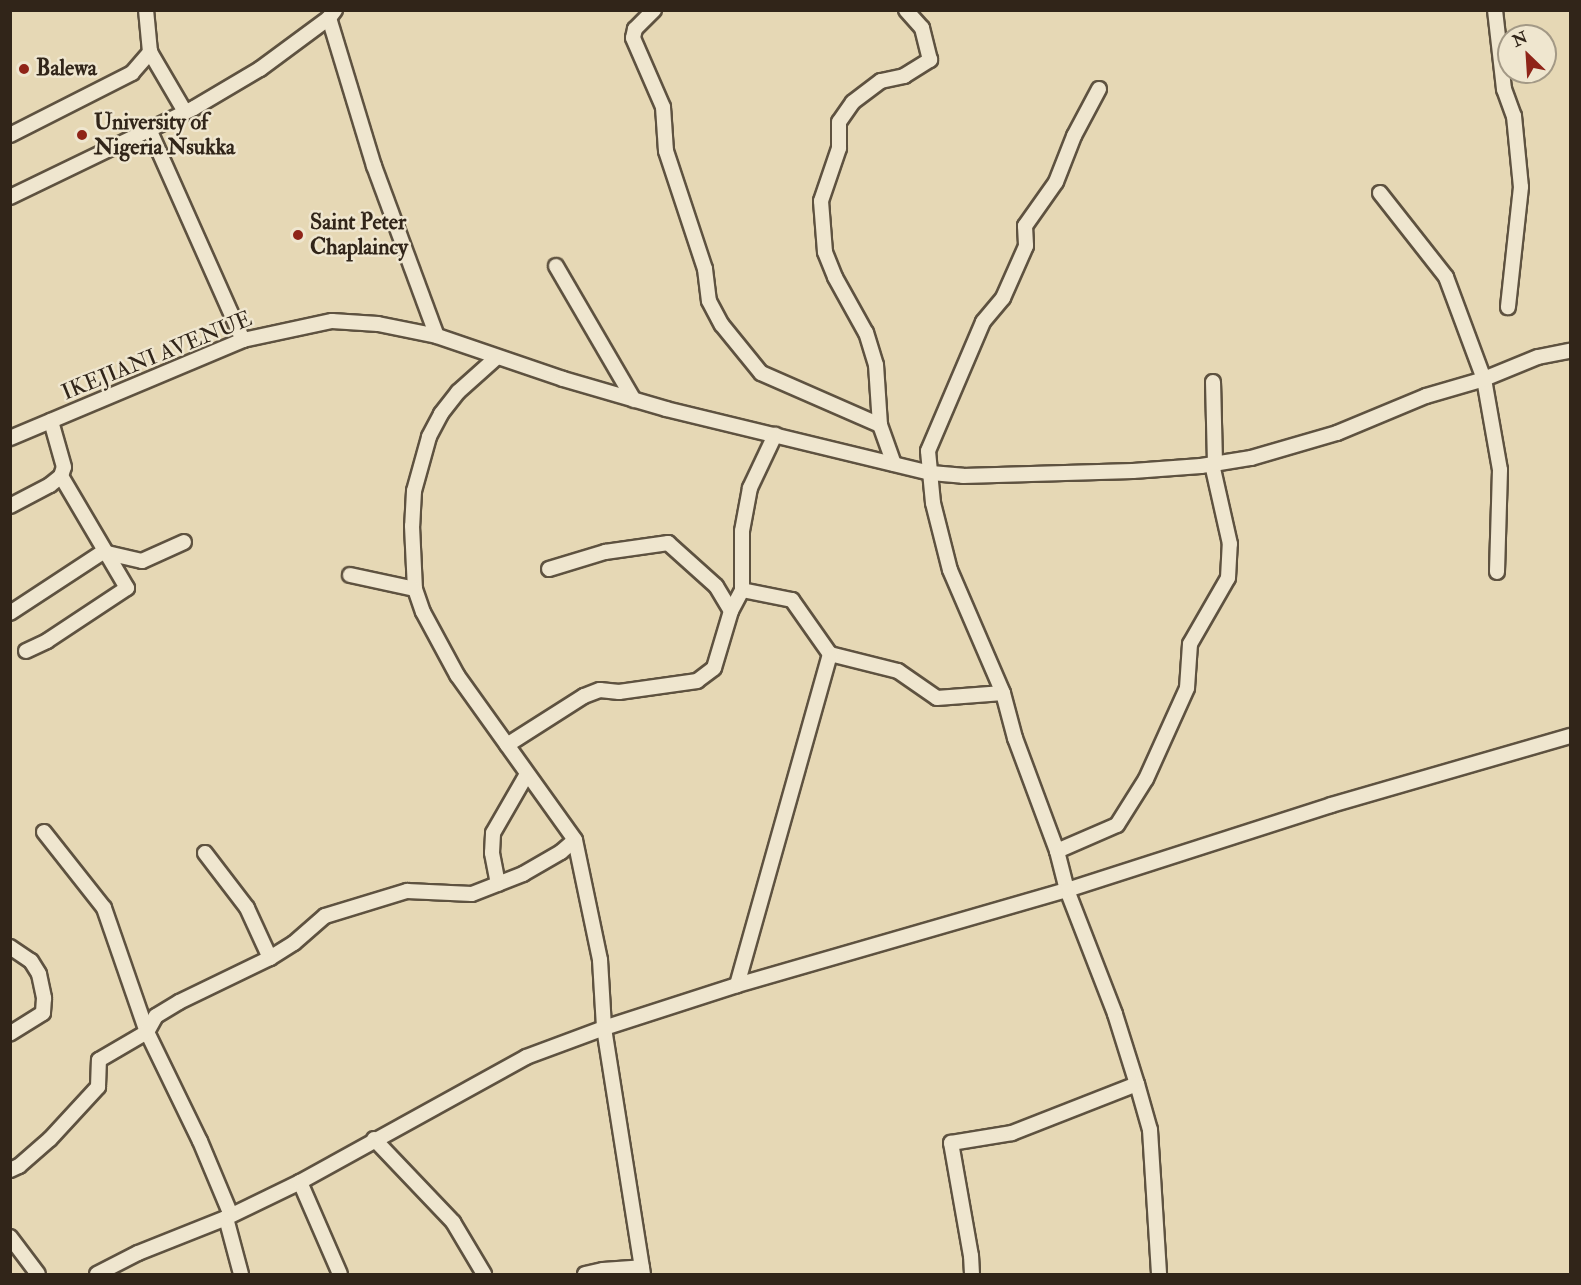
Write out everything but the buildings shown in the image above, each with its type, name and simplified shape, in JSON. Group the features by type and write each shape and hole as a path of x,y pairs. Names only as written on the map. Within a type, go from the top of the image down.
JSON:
{"street":[{"path":"146,10 150,51 185,112"},
{"path":"654,10 635,29 633,38 663,106 666,151 705,269 709,301 722,325 761,373 880,425"},
{"path":"894,464 880,425 876,365 866,333 835,277 825,252 821,201 839,148 839,122 853,102 882,81 904,75 930,60 922,28 906,10"},
{"path":"1496,10 1504,89 1515,116 1521,186 1508,307"},
{"path":"10,197 185,112 260,69 332,14 374,166 436,336"},
{"path":"10,135 132,73 150,51"},
{"path":"1099,89 1074,136 1056,182 1024,226 1026,246 1004,298 983,322 927,451 933,503 950,570 1003,693 1016,738 1057,852 1067,890 1115,1014 1150,1130 1159,1275"},
{"path":"149,129 243,340"},
{"path":"1380,193 1446,277 1484,379 1500,470 1497,573"},
{"path":"556,266 634,400"},
{"name":"IKEJIANI AVENUE","path":"10,438 243,340 332,321 378,324 436,336 496,358 634,400 931,473 963,476 1069,475 1212,464 1251,458 1337,433 1426,396 1484,379 1538,357 1570,351"},
{"path":"496,358 458,393 441,414 429,437 414,491 412,526 415,589 423,612 458,675 575,840 600,960 604,1028 642,1271 603,1270 585,1275"},
{"path":"1057,852 1117,825 1146,779 1186,688 1190,644 1228,578 1230,544 1212,464 1215,463 1214,382"},
{"path":"10,506 50,485 61,476 64,467 51,421"},
{"path":"507,745 584,696 600,690 619,692 697,681 714,668 731,611 742,590 742,531 750,488 775,435"},
{"path":"26,651 47,641 127,588 103,552 61,476"},
{"path":"10,613 103,552 142,561 184,542"},
{"path":"549,569 604,552 668,543 716,586 731,611"},
{"path":"351,575 415,589"},
{"path":"742,590 792,600 830,654 898,670 937,698 1003,693"},
{"path":"737,985 830,654"},
{"path":"97,1275 138,1253 228,1216 300,1182 374,1139 526,1057 604,1028 737,985 1067,890 1331,805 1570,736"},
{"path":"498,884 492,853 493,833 527,774"},
{"path":"44,831 104,908 147,1032 200,1141 228,1216 241,1275"},
{"path":"10,1170 19,1166 50,1139 98,1087 99,1060 147,1032 156,1016 178,1002 270,958 294,943 325,916 407,891 472,894 524,874 561,852 575,840"},
{"path":"205,853 248,908 270,958"},
{"path":"10,947 31,961 39,974 44,998 43,1012 10,1034"},
{"path":"972,1275 971,1256 951,1143 1012,1133 1137,1084"},
{"path":"374,1139 453,1222 484,1275"},
{"path":"300,1182 340,1275"},
{"path":"10,1237 38,1275"}],"place":[{"name":"Balewa","path":"24,69"},
{"name":"University of Nigeria Nsukka","path":"82,135"},
{"name":"Saint Peter Chaplaincy","path":"298,235"}]}
